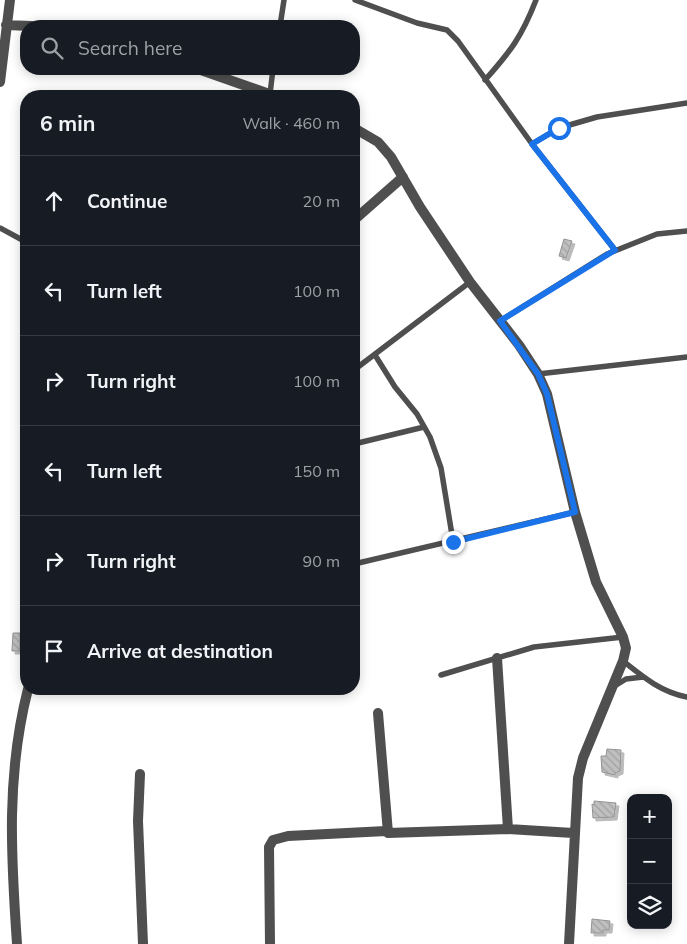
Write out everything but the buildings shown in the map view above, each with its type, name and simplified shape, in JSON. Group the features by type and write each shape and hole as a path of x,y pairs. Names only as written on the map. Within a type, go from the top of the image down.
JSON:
{"street":[{"path":"0,82 10,0"},
{"path":"6,25 20,26"},
{"path":"215,75 258,90"},
{"path":"360,132 378,142 403,177 470,282 538,374 547,394 575,512 596,582 626,648 624,661 583,758 578,778 573,833 569,944"},
{"path":"360,215 403,177"},
{"path":"497,658 508,829"},
{"path":"17,944 11,798 14,756 27,695"},
{"path":"378,713 386,831"},
{"path":"140,774 138,821 143,944"},
{"path":"270,944 269,847 273,840 288,836 386,831 391,833 508,829 573,833"}],"lane":[{"path":"281,20 284,0"},
{"path":"355,0 417,23 446,30 458,41 532,144 615,250"},
{"path":"485,80 511,51 527,23 536,0"},
{"path":"272,90 274,75"},
{"path":"532,144 559,128 598,118 687,103"},
{"path":"0,228 20,239"},
{"path":"500,321 615,250 658,234 687,231"},
{"path":"360,366 470,282"},
{"path":"375,355 424,427 441,468 453,542"},
{"path":"538,374 687,357"},
{"path":"360,443 424,427"},
{"path":"360,563 575,512"},
{"path":"441,675 534,647 622,637"},
{"path":"624,661 659,688 687,698"},
{"path":"613,687 626,679 643,677"}],"route":[{"path":"453,542 503,528 543,521 575,512 547,394 538,374 519,344 500,321 615,250 532,144 559,128"}]}
